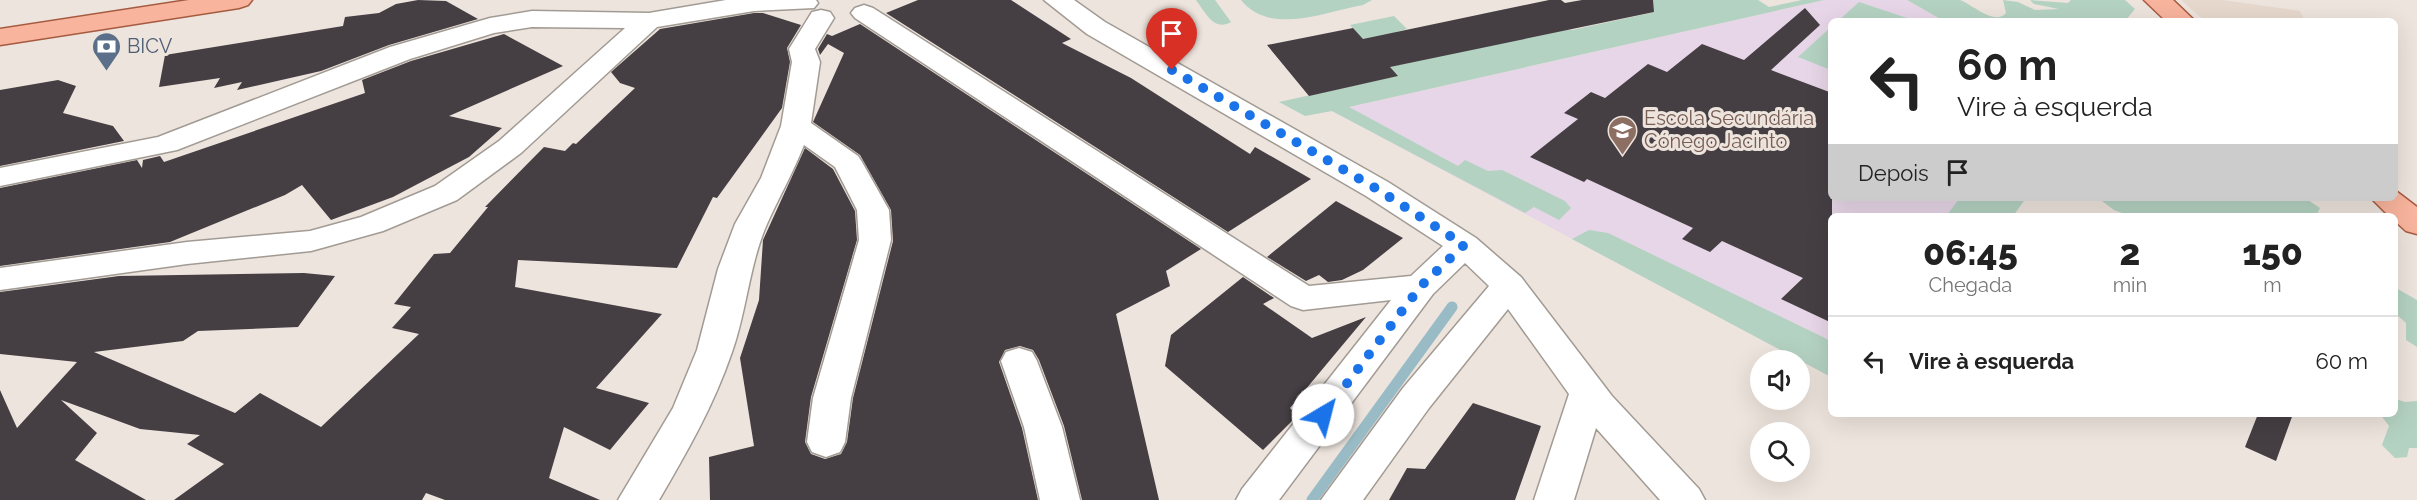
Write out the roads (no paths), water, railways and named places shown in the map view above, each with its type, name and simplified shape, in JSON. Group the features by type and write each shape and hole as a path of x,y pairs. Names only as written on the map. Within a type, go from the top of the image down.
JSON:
{"main road":[{"path":"0,24 151,0"},
{"path":"0,38 239,0"},
{"path":"2157,0 2178,18"},
{"path":"2390,201 2417,224"}],"street":[{"path":"1057,0 1096,28 1377,189 1464,245 1509,285 1588,392 1632,446 1685,500"},
{"path":"0,177 166,144 400,53 490,26 532,19 649,21 754,3 811,7 842,19 871,7 1303,298 1421,286"},
{"path":"638,500 691,411 715,350 735,269 747,235 776,178 796,126 806,62 802,49 811,7"},
{"path":"0,279 187,253 310,241 372,224 446,193 510,147 649,21"},
{"path":"796,126 847,162 873,210 875,240 832,398 826,442"},
{"path":"1256,500 1421,286 1464,245"},
{"path":"1341,500 1416,398 1509,285"},
{"path":"1019,361 1043,427 1060,500"},
{"path":"1554,500 1588,392"}],"waterway":[{"path":"1312,500 1452,307"}],"place":[{"name":"BICV","path":"106,72"},
{"name":"Escola Secundária Cónego Jacinto","path":"1623,156"}]}
